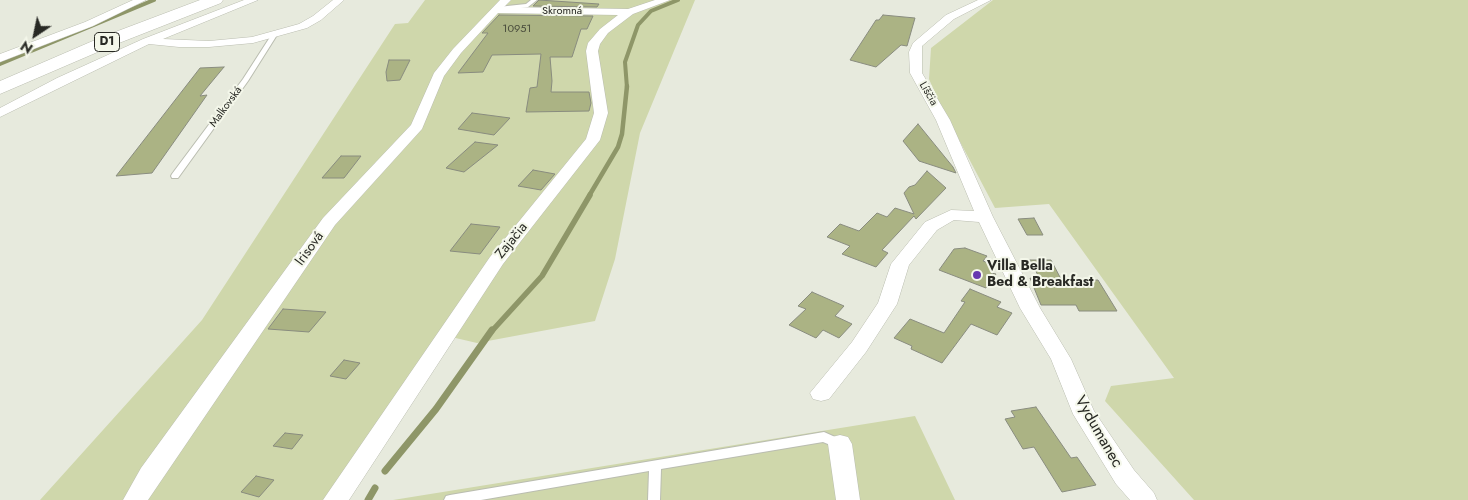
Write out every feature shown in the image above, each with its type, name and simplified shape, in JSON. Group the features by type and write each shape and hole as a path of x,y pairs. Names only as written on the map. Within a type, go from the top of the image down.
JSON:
{"highway":[{"name":"D1","path":"0,77 79,44 194,0"},
{"name":"D1","path":"0,88 108,41 215,0"}],"street":[{"path":"0,58 89,24 141,0"},
{"path":"0,113 60,81 147,41 253,0"},
{"path":"147,41 179,44 218,44 253,40 303,26 317,18 339,0"},
{"name":"Zajačia","path":"335,500 496,261 593,140 600,113 592,51 594,43 604,31 629,12 665,0"},
{"name":"Líščia","path":"986,0 950,17 917,45 915,52 918,77 943,120 985,217 1030,308 1060,359"},
{"name":"Skromná","path":"501,5 629,12"},
{"name":"Irisová","path":"135,500 150,475 329,222 417,126 438,76 457,51 501,5"},
{"path":"821,394 859,347 887,304 900,264 932,226 951,215 985,217"},
{"name":"Vydumanec","path":"1060,359 1084,414 1125,477 1146,500"},
{"path":"840,444 848,500"}],"lane":[{"name":"Skromná","path":"501,5 528,4 534,0"},
{"name":"Malkovská","path":"175,176 246,80 274,35"},
{"path":"450,500 655,467 824,437 840,444"},
{"path":"654,500 655,467"}],"green space":[{"path":"425,0 695,0 640,133 615,259 595,321 477,343 447,336 333,500 40,500 202,320 395,24 408,23"},
{"path":"993,0 1468,0 1468,500 1194,500 1105,401 1111,386 1174,378 1049,204 995,208 938,100 929,79 931,48"},
{"path":"915,416 955,500 393,500"}],"building":[{"path":"539,0 599,4 597,7 533,6"},
{"path":"499,15 593,16 587,29 581,29 572,57 550,57 551,92 589,92 591,103 589,111 526,112 530,88 537,87 541,54 492,55 483,72 458,73 488,33 482,33"},
{"path":"883,15 915,18 907,46 901,45 876,67 850,60 876,20 879,20"},
{"path":"389,60 410,60 400,80 387,81 386,72"},
{"path":"224,67 200,96 207,95 152,173 116,176 200,68"},
{"path":"472,113 510,118 494,135 458,129"},
{"path":"918,124 956,173 919,161 903,141"},
{"path":"475,142 498,145 464,172 446,168"},
{"path":"341,156 361,156 344,178 322,178"},
{"path":"533,170 555,174 541,190 518,186"},
{"path":"927,171 946,188 916,219 914,216 882,250 888,253 876,267 842,254 850,246 827,237 840,224 859,231 877,213 887,217 895,208 914,214 904,193 909,187 915,185"},
{"path":"1034,218 1043,235 1027,235 1018,219"},
{"path":"471,224 500,227 480,254 450,251"},
{"path":"965,248 987,256 983,261 996,266 991,273 996,274 986,288 939,270 954,249"},
{"path":"1030,260 1051,260 1062,281 1098,280 1117,311 1079,311 1076,305 1041,305 1030,278 1042,283"},
{"path":"970,289 1001,302 997,307 1012,313 997,335 971,324 942,363 911,349 912,346 894,338 910,319 944,333 965,302 961,301"},
{"path":"812,292 844,306 835,316 852,324 839,338 823,330 816,338 789,325 806,309 798,306"},
{"path":"283,309 326,312 309,332 268,329"},
{"path":"344,360 360,363 346,379 330,376"},
{"path":"1036,407 1071,458 1077,457 1096,485 1062,492 1034,447 1023,449 1005,419 1015,417 1011,411"},
{"path":"285,433 303,435 292,449 273,446"},
{"path":"256,476 274,480 259,497 241,492"}],"waterway":[{"path":"0,64 154,0"},
{"path":"627,87 625,62 638,25 651,11 678,0"},
{"path":"589,196 618,147 622,134 627,87"},
{"path":"491,332 542,276 590,195"},
{"path":"385,471 436,409 492,330"},
{"path":"368,500 375,488"}],"place":[{"name":"Villa Bella Bed & Breakfast","path":"977,275"}]}
